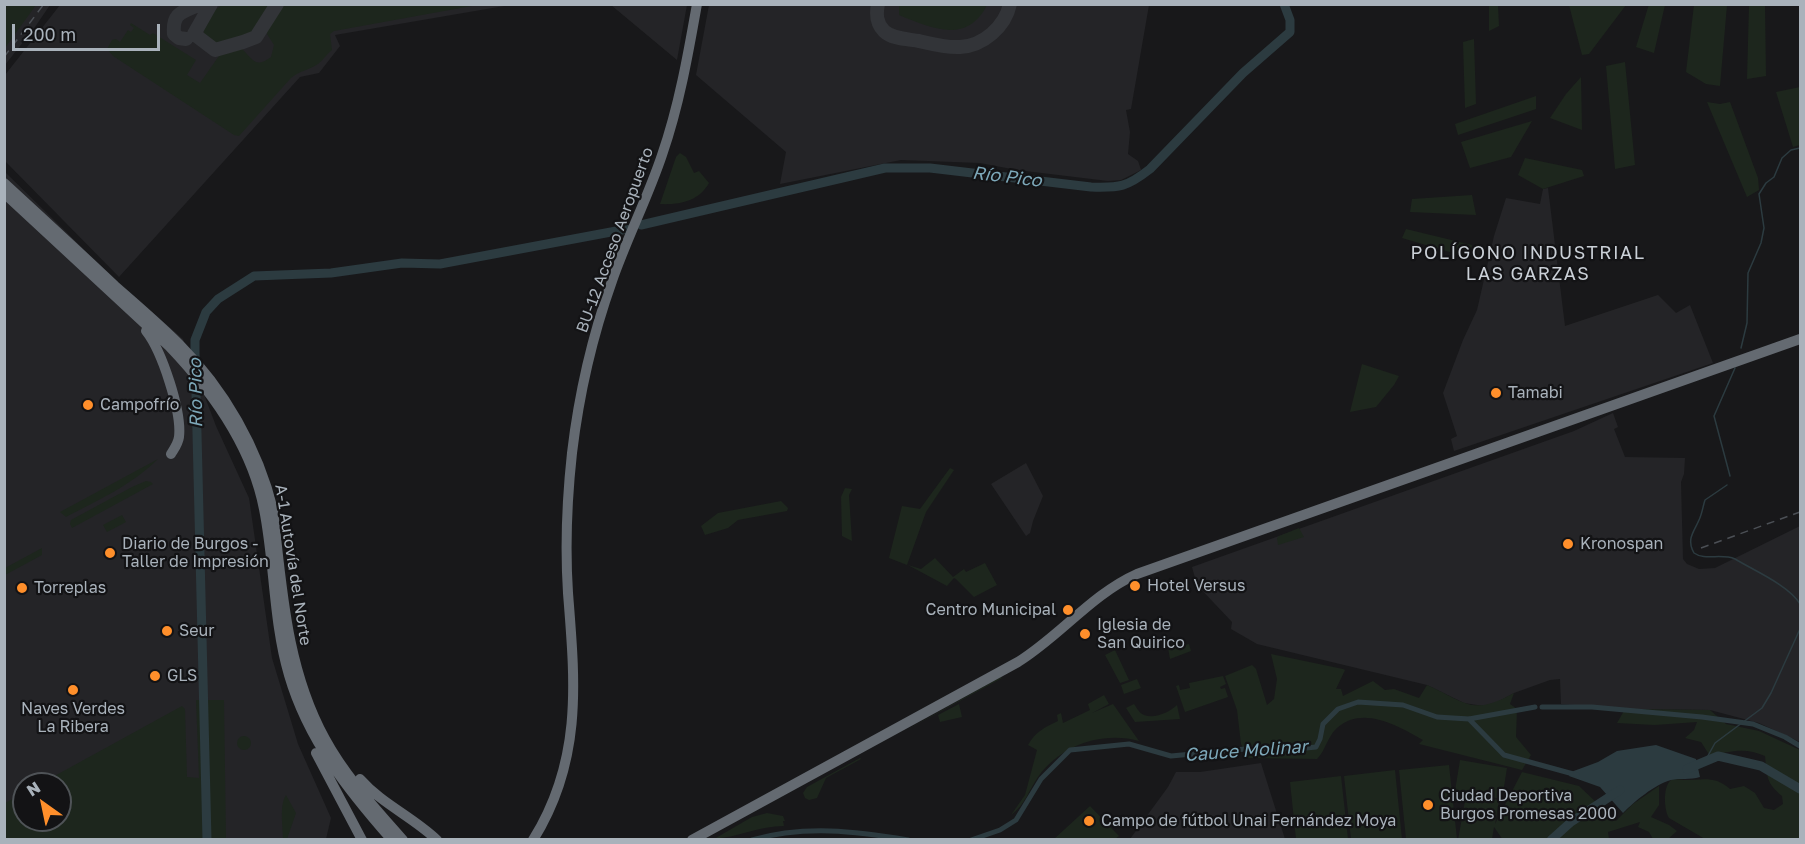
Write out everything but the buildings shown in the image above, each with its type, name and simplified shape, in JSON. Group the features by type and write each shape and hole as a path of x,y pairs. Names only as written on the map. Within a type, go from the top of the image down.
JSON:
{"highway":[{"name":"BU-12 Acceso Aeropuerto","path":"533,840 547,817 558,790 571,741 574,700 568,584 568,492 576,420 583,383 610,288 656,172 672,124 697,4"},
{"name":"A-1 Autovía del Norte","path":"4,183 189,356 202,370 233,415 255,455 265,479 273,510 291,648 301,698 341,766 403,840"},
{"name":"A-1 Autovía del Norte","path":"4,193 164,341 190,368 221,410 241,444 260,490 286,664 313,733 330,763 359,802 392,840"},
{"path":"62,246 74,263 147,332 159,350 179,423 178,441 171,454"},
{"path":"692,840 798,780 1018,662 1130,577 1800,339"},
{"path":"301,698 298,708 312,744 362,840"},
{"path":"301,698 334,746 368,787 437,840"},
{"path":"705,840 880,738"}],"shaded area":[{"path":"899,4 987,5 979,17 969,25 948,30 923,25 899,15"},
{"path":"1569,4 1626,5 1589,54 1582,55"},
{"path":"1649,4 1665,5 1654,53 1636,47"},
{"path":"4,5 36,5 5,48"},
{"path":"5,5 50,5 5,65"},
{"path":"60,5 510,5 335,35 340,46 319,73 300,77 119,277 5,161 5,75"},
{"path":"222,5 272,5 252,34 217,44 205,37 203,29 215,10"},
{"path":"282,5 477,5 334,31 330,34 332,50 318,64 291,78 239,136 234,135 113,56 107,49 112,40 116,39 120,42 128,30 131,32 134,28 130,25 131,23 150,35 153,33 196,60 187,75 200,83 221,53 242,49 258,62 266,61 271,57 274,45 267,30"},
{"path":"611,5 687,5 677,60"},
{"path":"709,5 1149,5 1131,109 1126,110 1130,132 1128,154 1138,161 1141,170 1121,180 1108,181 980,163 901,160 780,184 786,152 696,75"},
{"path":"1489,5 1498,5 1499,26 1489,31"},
{"path":"1694,5 1727,5 1720,86 1706,84 1686,72"},
{"path":"1749,5 1765,5 1766,76 1747,79"},
{"path":"1474,39 1476,104 1465,108 1463,42"},
{"path":"1625,62 1635,165 1615,169 1606,66"},
{"path":"1581,77 1582,130 1550,118"},
{"path":"1800,87 1800,145 1793,147 1776,92"},
{"path":"1536,96 1536,109 1458,135 1455,124"},
{"path":"1707,102 1720,104 1730,102 1758,178 1759,190 1747,197"},
{"path":"1532,121 1511,157 1470,168 1461,142"},
{"path":"680,153 686,157 694,173 699,171 709,183 700,194 688,201 660,204 676,157"},
{"path":"1525,158 1582,170 1584,176 1543,189 1518,175"},
{"path":"4,171 113,278 183,339 216,426 249,498 272,658 298,744 331,818 326,839 5,839"},
{"path":"1548,188 1565,326 1658,295 1676,313 1690,305 1713,363 1454,451 1451,439 1457,436 1443,393 1477,310 1494,236 1506,198 1540,204 1543,189"},
{"path":"1472,195 1476,215 1410,212 1412,199"},
{"path":"1406,229 1472,245 1470,258 1402,238"},
{"path":"1362,364 1399,376 1376,407 1350,412"},
{"path":"1613,413 1618,427 1614,429 1625,457 1685,458 1681,482 1683,559 1687,564 1699,569 1715,568 1800,526 1800,742 1759,723 1710,710 1625,709 1561,704 1560,679 1550,680 1514,693 1496,703 1483,706 1464,703 1427,685 1257,644 1231,629 1232,622 1197,585 1192,567 1574,431"},
{"path":"158,459 137,477 102,498 66,517 60,512"},
{"path":"1026,463 1043,496 1030,533 1026,536 991,484"},
{"path":"950,468 954,470 926,512 907,565 889,558 902,506 920,509"},
{"path":"146,481 153,484 72,528 71,520"},
{"path":"845,488 852,489 849,495 852,541 842,536 841,497"},
{"path":"781,501 788,508 787,511 738,520 728,528 705,535 701,526 718,513"},
{"path":"122,515 126,522 107,532 103,525"},
{"path":"1299,528 1304,537 1278,545 1279,536"},
{"path":"42,548 42,555 5,575 5,568"},
{"path":"935,558 953,577 964,569 966,572 985,563 997,585 974,597 954,578 947,586 908,565 921,569"},
{"path":"1189,644 1191,651 1170,659 1168,648"},
{"path":"1115,650 1129,680 1120,683 1105,655"},
{"path":"1271,654 1345,670 1336,689 1341,689 1343,696 1373,681 1385,690 1394,689 1419,698 1427,685 1461,702 1479,705 1500,700 1514,693 1510,704 1517,709 1516,737 1531,755 1522,770 1419,744 1423,740 1392,724 1369,718 1358,718 1347,721 1337,728 1317,759 1248,758 1241,744 1237,710 1225,676 1252,665 1256,669 1267,705 1274,699 1277,679"},
{"path":"1223,676 1226,684 1220,687 1225,688 1228,697 1185,712 1176,686 1179,685 1180,690 1190,688 1189,683"},
{"path":"1001,677 1002,678 901,733"},
{"path":"1137,679 1141,688 1124,694 1121,685"},
{"path":"1104,695 1109,704 1092,713 1113,704 1139,741 1111,738 1083,743 1070,749 1047,766 1023,802 1011,815 1025,795 1037,750 1028,745 1031,740 1041,730 1058,721 1057,715 1061,713 1063,723 1090,710 1088,704"},
{"path":"196,700 224,700 226,839 5,839 5,803 12,799 12,832 72,832 72,772 62,772 182,706 185,709 187,777 199,778"},
{"path":"959,704 962,717 940,722 938,715"},
{"path":"1134,704 1141,713 1148,716 1162,714 1177,705 1180,719 1135,722 1126,708"},
{"path":"1625,709 1710,710 1726,724 1759,731 1800,750 1800,839 1705,839 1669,818 1665,794 1668,784 1673,780 1714,780 1730,789 1744,786 1755,793 1764,808 1774,810 1783,804 1782,796 1768,779 1765,756 1745,751 1731,751 1710,756 1701,742 1685,738 1694,730 1697,722 1655,725 1617,723"},
{"path":"244,736 249,738 251,743 249,748 244,750 239,748 237,743 239,738"},
{"path":"1656,745 1696,759 1700,777 1665,782 1645,794 1623,813 1600,787 1569,776 1571,772 1598,762 1617,751"},
{"path":"860,758 826,778 817,798 809,800 805,798 803,793 807,787"},
{"name":"Ciudad Deportiva Burgos Promesas 2000","path":"1460,760 1507,768 1502,799 1455,791"},
{"path":"1261,763 1285,839 1130,839 1168,787 1176,772 1200,772"},
{"name":"Ciudad Deportiva Burgos Promesas 2000","path":"1449,765 1457,839 1406,839 1399,770"},
{"name":"Ciudad Deportiva Burgos Promesas 2000","path":"1395,770 1402,839 1351,839 1344,776"},
{"path":"1522,772 1579,786 1616,821 1633,804 1659,786 1659,805 1651,817 1677,831 1668,839 1653,839 1649,832 1638,827 1640,822 1608,832 1609,839 1503,840 1494,827 1492,839 1458,840 1466,795 1499,800 1495,824"},
{"path":"1341,776 1348,839 1296,839 1290,782"},
{"path":"286,795 296,813 287,839 283,839 282,810"},
{"name":"Campo de fútbol Unai Fernández Moya","path":"1090,806 1119,836 1115,839 1054,839"},
{"path":"767,813 783,816 784,826 714,839 752,817"}],"waterway":[{"name":"Río Pico","path":"641,225 885,168 930,168 1091,187 1109,187 1129,183 1150,169 1243,73 1290,32 1290,20 1284,4"},
{"path":"1741,348 1747,323 1748,273 1761,243 1764,228 1759,194 1766,183 1774,177 1782,158 1791,150 1800,148"},
{"name":"Río Pico","path":"207,840 195,352 195,340 206,312 218,299 254,276 331,273 402,263 440,264 627,229"},
{"path":"1730,476 1714,416 1735,368"},
{"path":"1727,485 1705,500 1691,540 1694,553 1735,559 1780,585 1800,604"},
{"path":"1704,763 1715,743 1762,708 1800,629"},
{"name":"Cauce Molinar","path":"971,840 1000,830 1016,820 1041,779 1070,750 1129,744 1171,756 1256,748 1316,747 1323,724 1338,709 1358,702 1403,705 1437,717 1469,719 1535,707"},
{"name":"Cauce Molinar","path":"1542,707 1592,707 1753,724 1800,746"},
{"path":"1469,719 1504,755 1577,775"},
{"path":"1687,769 1718,756 1761,766 1800,789"},
{"path":"1551,840 1571,822 1620,790"},
{"name":"Cauce Molinar","path":"752,840 771,835 810,831 850,832 908,840"}],"taxiway":[{"path":"186,39 174,34 175,21 184,11 201,4"},
{"path":"211,4 194,34 215,50 256,37 277,4"},
{"path":"878,4 878,22 887,34 939,46 955,47 969,46 992,34 1003,20 1010,4"}],"railway":[{"path":"4,57 44,4"},
{"path":"1701,548 1800,512"}],"place":[{"name":"Tamabi","path":"1496,393"},
{"name":"Campofrío","path":"88,405"},
{"name":"Kronospan","path":"1568,544"},
{"name":"Diario de Burgos - Taller de Impresión","path":"110,553"},
{"name":"Hotel Versus","path":"1135,586"},
{"name":"Torreplas","path":"22,588"},
{"name":"Centro Municipal","path":"1068,610"},
{"name":"Seur","path":"167,631"},
{"name":"Iglesia de San Quirico","path":"1085,634"},
{"name":"GLS","path":"155,676"},
{"name":"Naves Verdes La Ribera","path":"73,690"},
{"name":"Ciudad Deportiva Burgos Promesas 2000","path":"1428,805"},
{"name":"Campo de fútbol Unai Fernández Moya","path":"1089,821"}],"district":[{"name":"POLÍGONO INDUSTRIAL LAS GARZAS","path":"1528,263"}]}
